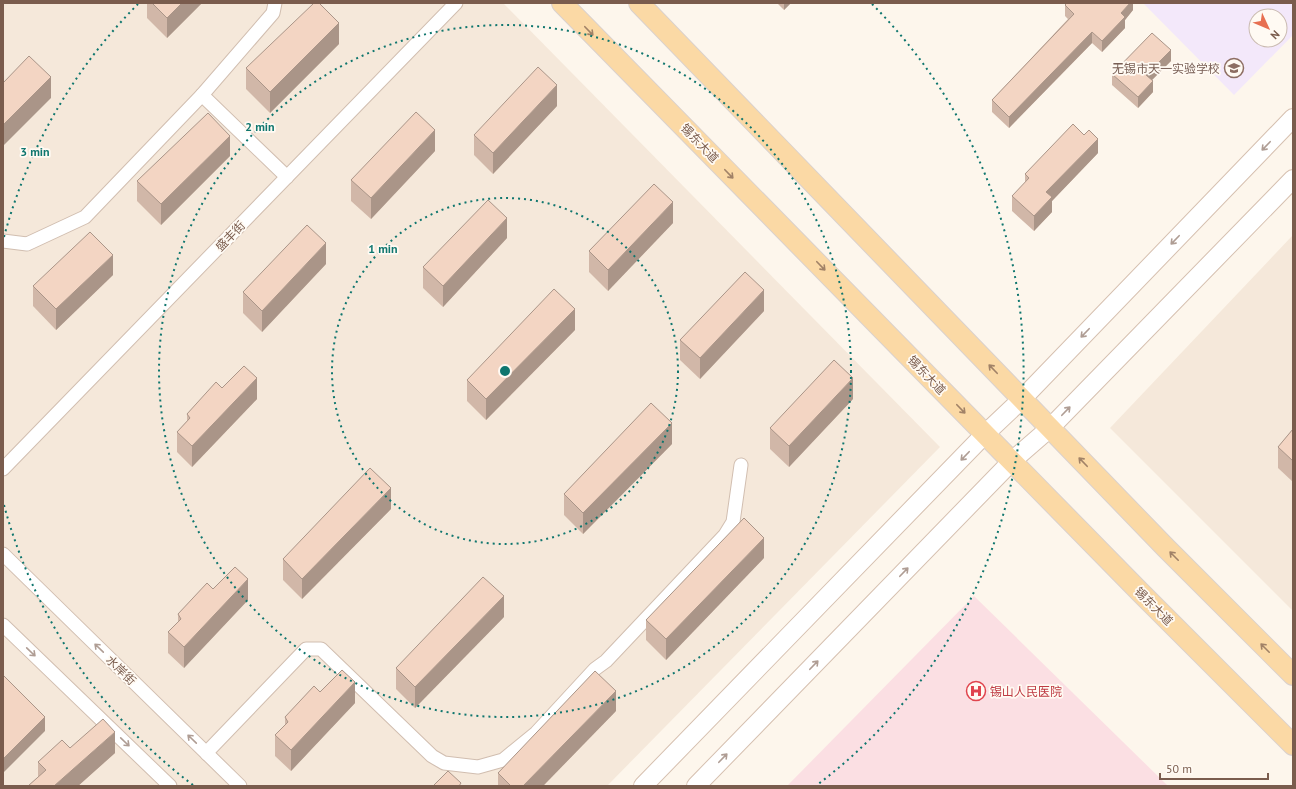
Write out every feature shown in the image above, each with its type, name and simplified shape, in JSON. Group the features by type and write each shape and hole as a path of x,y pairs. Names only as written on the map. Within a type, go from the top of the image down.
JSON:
{"main road":[{"name":"锡东大道","path":"562,3 1140,592 1293,745"},
{"path":"639,3 1166,548 1293,675"},
{"path":"644,786 1293,118"},
{"path":"696,786 1012,461 1050,428 1293,179"}],"street":[{"path":"3,241 27,244 85,217 202,95 273,13 275,3"},
{"name":"盛丰街","path":"3,469 456,3"},
{"path":"202,95 287,177"},
{"path":"207,754 208,750 306,649 321,649 432,756 444,763 478,767 503,760 536,733 595,668 606,661 725,535 733,522 741,465"},
{"name":"水岸街","path":"3,554 240,786"},
{"path":"3,625 170,786"}],"shaded area":[{"path":"3,3 503,3 940,447 607,786 3,786"},
{"name":"无锡市天一实验学校","path":"1143,3 1293,3 1293,35 1288,40 1288,8 1248,8 1248,48 1280,48 1234,95"},
{"path":"1293,235 1293,611 1110,428"},
{"name":"锡山人民医院","path":"974,596 1168,786 787,786"}],"building":[{"path":"152,3 182,3 167,18"},
{"path":"314,3 319,3 339,23 270,92 246,68"},
{"path":"1067,3 1130,3 1121,13 1125,17 1102,41 1092,32 1009,117 992,100 1074,14 1065,5"},
{"path":"1152,33 1171,50 1146,75 1153,81 1138,97 1112,74"},
{"path":"29,56 51,77 3,125 3,83"},
{"path":"538,67 557,85 493,153 474,135"},
{"path":"416,112 435,130 371,198 351,180"},
{"path":"208,113 230,136 161,204 137,181"},
{"path":"1073,124 1084,135 1089,130 1098,139 1046,192 1052,197 1034,216 1012,196 1029,178 1025,174"},
{"path":"654,184 673,202 608,270 589,251"},
{"path":"488,200 507,218 443,286 423,267"},
{"path":"307,225 326,243 262,311 243,292"},
{"path":"90,232 113,255 56,309 33,286"},
{"path":"745,272 764,290 700,358 680,340"},
{"path":"554,289 575,309 486,399 467,380"},
{"path":"834,360 853,378 789,446 770,428"},
{"path":"244,366 257,378 192,446 177,432 190,418 187,414 216,382 222,388"},
{"path":"651,403 672,423 583,513 564,494"},
{"path":"1293,429 1293,461 1278,447"},
{"path":"370,468 391,488 302,579 283,559"},
{"path":"744,518 764,538 666,639 646,620"},
{"path":"235,567 248,579 184,647 168,632 181,619 178,614 207,583 213,589"},
{"path":"483,577 504,596 415,687 396,668"},
{"path":"342,670 355,682 291,750 275,735 288,722 285,717 314,686 320,692"},
{"path":"595,671 616,691 523,786 511,786 498,773"},
{"path":"3,675 45,717 3,759"},
{"path":"103,719 115,732 54,786 28,786 46,770 38,762 62,740 70,748"},
{"path":"448,771 461,783 459,786 433,786"}],"place":[{"name":"无锡市天一实验学校","path":"1234,68"},
{"name":"锡山人民医院","path":"976,691"}]}
